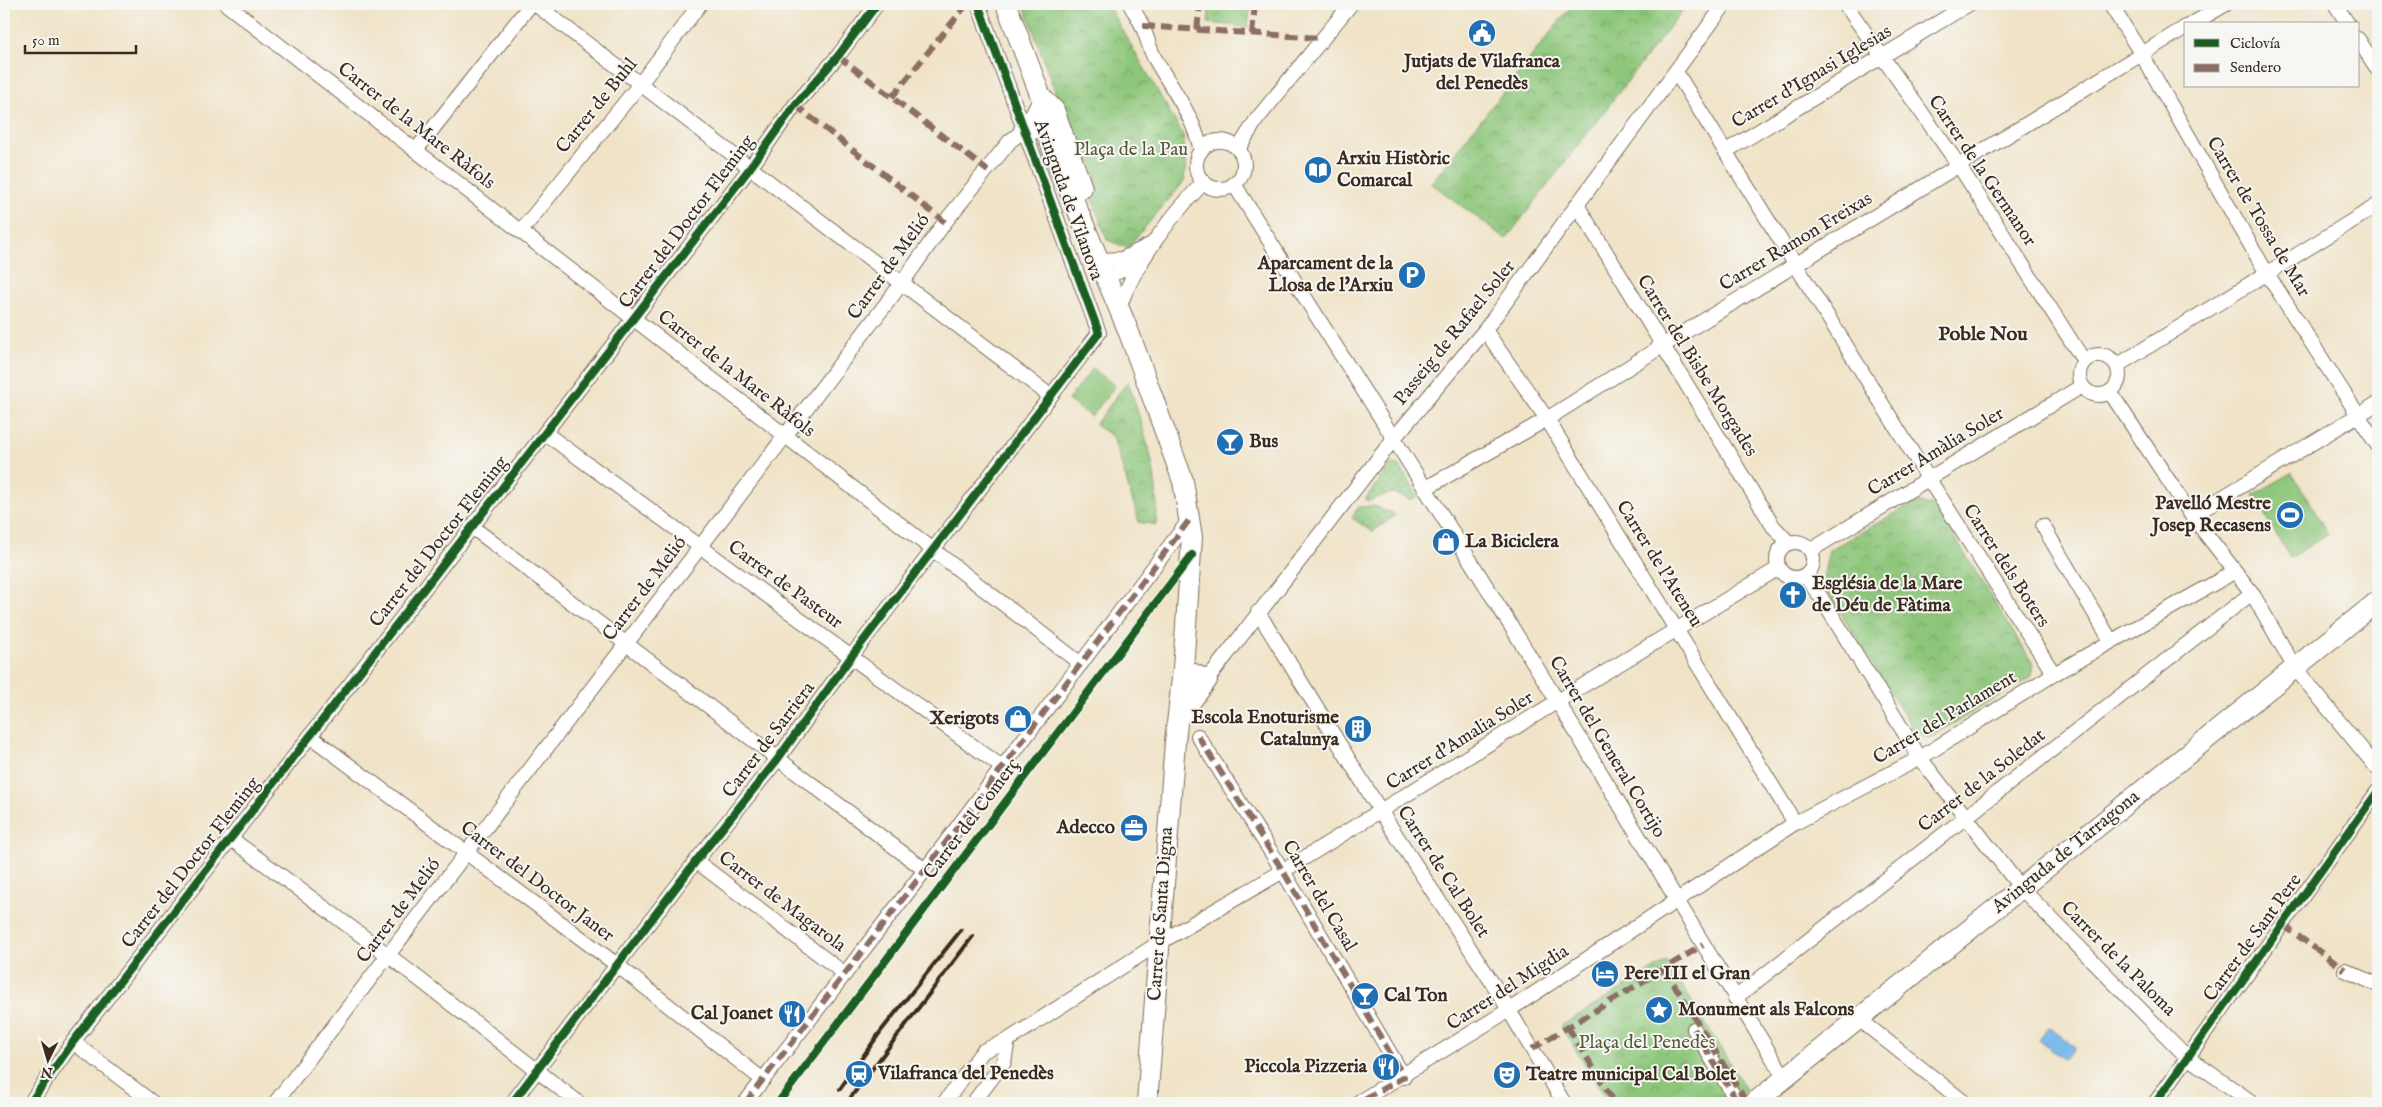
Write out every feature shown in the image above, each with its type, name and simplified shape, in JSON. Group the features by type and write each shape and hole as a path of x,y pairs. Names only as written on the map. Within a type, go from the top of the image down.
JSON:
{"street":[{"name":"Carrer de la Mare Ràfols","path":"226,4 245,9 416,150 1081,664"},
{"path":"416,150 530,4"},
{"path":"534,4 1049,395"},
{"name":"Carrer de Buhl","path":"521,231 640,84 700,4"},
{"name":"Carrer del Doctor Fleming","path":"30,1103 73,1042 230,838 750,168 795,105 838,56 876,4"},
{"name":"Avinguda de Vilanova","path":"978,4 1099,332 1049,395"},
{"path":"1006,4 1041,97 1045,127 1056,138 1102,262"},
{"path":"1130,4 1143,26 1151,50 1188,113 1198,135 1201,151"},
{"path":"1238,149 1257,120 1351,4"},
{"name":"Passeig de Rafael Soler","path":"1207,680 1395,438 1485,330 1725,4"},
{"name":"Carrer de la Germanor","path":"1845,4 1958,164 2084,361"},
{"name":"Carrer d'Ignasi Iglesias","path":"1726,151 1970,4"},
{"name":"Carrer de Tossa de Mar","path":"2110,4 2141,53 2266,272 2378,446"},
{"path":"2195,22 2226,4"},
{"path":"2335,4 2347,22"},
{"name":"Carrer Ramon Freixas","path":"1426,488 1547,419 1958,164 2141,53 2184,29"},
{"path":"2360,42 2378,70"},
{"name":"Carrer dels Boters","path":"1676,72 1794,265 2054,674"},
{"path":"1041,97 1054,110 1100,237 1102,262"},
{"name":"Carrer de Melió","path":"275,1103 902,283 946,222 1010,141 1024,130 1041,97"},
{"path":"1024,130 1045,127"},
{"path":"1216,141 1230,142 1238,149 1244,159 1244,166 1240,178 1234,184 1223,189 1212,188 1204,182 1196,169 1196,162 1201,151 1209,143 1216,141"},
{"path":"1119,307 1130,280 1142,261 1190,197 1204,182"},
{"name":"Carrer del General Cortijo","path":"1234,184 1333,343 1395,438 1558,702 1785,1078"},
{"name":"Carrer del Bisbe Morgades","path":"1577,205 1773,526 1789,543"},
{"path":"2118,366 2266,272 2378,205"},
{"path":"1102,262 1122,259 1155,243"},
{"path":"1102,262 1142,261"},
{"name":"Carrer de Santa Digna","path":"1102,262 1183,481 1190,519 1192,555 1147,1103"},
{"name":"Carrer de l'Ateneu","path":"1485,330 1547,419 1795,823"},
{"path":"2095,354 2108,356 2118,366 2120,375 2118,385 2110,392 2095,395 2082,386 2079,373 2084,361 2095,354"},
{"name":"Carrer Amàlia Soler","path":"1811,550 2082,386"},
{"path":"2110,392 2192,516 2252,593 2295,668 2378,769"},
{"name":"Carrer de Sarriera","path":"512,1103 696,861 777,760 851,657 1049,395"},
{"path":"2192,516 2378,403"},
{"name":"Carrer de Pasteur","path":"545,432 1003,768"},
{"name":"Carrer del Comerç","path":"745,1103 1003,768 1190,519"},
{"path":"2043,526 2111,641"},
{"path":"472,527 777,760 925,870"},
{"path":"1789,543 1803,544 1811,550 1813,564 1805,576 1790,577 1780,568 1778,554 1789,543"},
{"name":"Carrer d'Amalia Soler","path":"944,1103 983,1051 1008,1040 1159,944 1381,812 1677,629 1751,587 1780,568"},
{"name":"Carrer del Parlament","path":"1678,900 1795,823 1920,758 2054,674 2234,572"},
{"path":"1805,576 1820,596 1920,758 2022,888"},
{"name":"Carrer de la Soledat","path":"1735,998 2252,593"},
{"name":"Avinguda de Tarragona","path":"1754,1103 2378,601"},
{"name":"Carrer de Cal Bolet","path":"1258,612 1381,812 1509,1010 1564,1103"},
{"path":"1177,722 1207,680 1183,669"},
{"name":"Carrer del Doctor Janer","path":"310,736 617,965 763,1080"},
{"name":"Carrer del Casal","path":"1198,736 1283,871 1404,1076"},
{"name":"Carrer de Sant Pere","path":"2155,1103 2378,791"},
{"path":"230,838 388,955 579,1103"},
{"name":"Carrer de Magarola","path":"696,861 845,974"},
{"name":"Carrer de la Paloma","path":"2022,888 2187,1057 2254,1103"},
{"name":"Carrer del Migdia","path":"1357,1103 1509,1010 1678,900"},
{"path":"2345,970 2378,985"},
{"path":"1858,1019 1965,1103"},
{"path":"1694,1029 1738,1103"},
{"path":"973,1103 1004,1062 1008,1040"},
{"path":"73,1042 153,1103"}],"green space":[{"name":"Plaça de la Pau","path":"1024,4 1107,4 1183,135 1186,162 1184,182 1127,248 1107,240"},
{"path":"1210,4 1251,4 1248,27 1208,23"},
{"path":"1573,4 1687,4 1506,239 1431,183"},
{"path":"1093,368 1115,386 1091,417 1068,400"},
{"path":"1128,381 1150,452 1156,487 1156,525 1139,522 1113,437 1095,425"},
{"path":"1394,464 1400,466 1418,496 1411,500 1392,493 1367,501 1365,499 1390,466"},
{"name":"Pavelló Mestre Josep Recasens","path":"2292,473 2328,534 2290,558 2253,495"},
{"path":"1915,502 1935,506 2033,664 2031,677 1929,738 1915,732 1822,583 1829,550"},
{"path":"1373,506 1393,513 1395,516 1372,532 1352,518 1358,507"},
{"name":"Plaça del Penedès","path":"1667,961 1747,1091 1726,1103 1609,1103 1561,1026"}],"water":[{"path":"2049,1027 2075,1047 2065,1060 2039,1040"}],"railway":[{"path":"840,1089 881,1031 961,930"},
{"path":"851,1097 973,936"}],"marked path":[{"path":"892,97 967,4"},
{"path":"1197,30 1200,4"},
{"path":"1252,34 1255,4"},
{"path":"1143,26 1321,38"},
{"path":"838,56 988,171"},
{"path":"795,105 945,222"},
{"path":"745,1103 925,870 1190,519"},
{"path":"1198,736 1283,871 1404,1077 1357,1103"},
{"path":"2283,925 2345,970"},
{"path":"1532,1049 1703,945"},
{"path":"1664,968 1747,1103"},
{"path":"1568,1027 1615,1103"},
{"path":"1694,1029 1738,1103"}],"cycle path":[{"path":"30,1103 73,1042 750,168 795,105 838,56 877,4"},
{"path":"512,1103 696,861 777,760 851,657 1099,333 978,4"},
{"path":"778,1103 1192,555"},
{"path":"2155,1103 2378,791"}],"place":[{"name":"Jutjats de Vilafranca del Penedès","path":"1482,33"},
{"name":"Arxiu Històric Comarcal","path":"1318,170"},
{"name":"Aparcament de la Llosa de l'Arxiu","path":"1412,275"},
{"name":"Bus","path":"1230,442"},
{"name":"Pavelló Mestre Josep Recasens","path":"2290,515"},
{"name":"La Biciclera","path":"1446,542"},
{"name":"Església de la Mare de Déu de Fàtima","path":"1793,595"},
{"name":"Xerigots","path":"1018,719"},
{"name":"Escola Enoturisme Catalunya","path":"1358,729"},
{"name":"Adecco","path":"1134,828"},
{"name":"Pere III el Gran","path":"1605,974"},
{"name":"Cal Ton","path":"1365,996"},
{"name":"Monument als Falcons","path":"1659,1010"},
{"name":"Cal Joanet","path":"792,1014"},
{"name":"Piccola Pizzeria","path":"1386,1067"},
{"name":"Vilafranca del Penedès","path":"859,1074"},
{"name":"Teatre municipal Cal Bolet","path":"1507,1075"}],"district":[{"name":"Poble Nou","path":"1983,334"}]}
